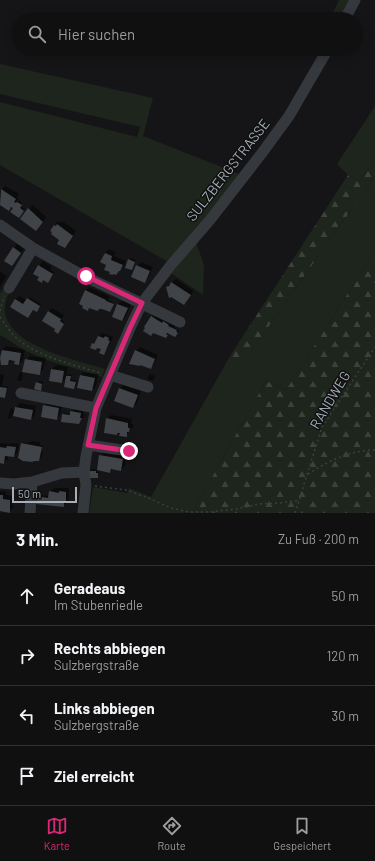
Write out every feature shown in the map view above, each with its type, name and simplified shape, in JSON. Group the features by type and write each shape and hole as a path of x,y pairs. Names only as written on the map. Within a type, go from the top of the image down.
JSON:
{"street":[{"path":"348,12 355,0"},
{"name":"SULZBERGSTRASSE","path":"83,513 86,485 84,472 96,408 106,374 142,303 171,265 210,220 262,153 289,116 324,56"},
{"path":"0,225 33,248 80,274 180,322"},
{"path":"8,288 33,248"},
{"path":"106,374 148,387"},
{"path":"21,392 96,408"},
{"path":"88,445 129,451"},
{"path":"0,483 14,484 32,482 62,473 84,472"},
{"path":"30,513 32,482"}],"path":[{"path":"375,281 375,286"},
{"path":"0,311 8,288"},
{"path":"0,317 9,331 20,342 32,349 48,356 106,374"},
{"name":"RANDWEG","path":"295,513 322,427 375,347"},
{"path":"308,474 348,454 361,450 375,450"},
{"path":"86,485 126,490 146,496 171,508 189,512 210,512 236,509 259,504 300,500"}],"green space":[{"path":"339,0 352,0 345,12 333,12"},
{"path":"0,64 153,98 143,136 242,175 168,262 0,165 0,102 137,137 140,127 0,94"},
{"path":"375,106 375,162 359,181 348,175 337,164"},
{"path":"375,162 375,176 242,364 230,356 348,175 359,181"},
{"path":"375,176 375,251 286,390 266,381 192,513 89,513 93,487 127,493 129,488 151,497 230,356 242,364"},
{"path":"196,242 204,265 203,295 168,271"},
{"path":"375,251 375,513 192,513 266,381 286,390"},
{"path":"3,289 9,293 5,308 6,317 12,328 22,337 35,345 64,357 105,369 102,377 47,360 26,351 0,335 0,293"}],"building":[{"path":"1,189 16,199 14,202 22,205 20,208 24,211 19,218 10,212 13,208 11,207 9,211 0,205"},
{"path":"28,208 43,222 36,231 20,219"},
{"path":"57,224 73,236 65,248 57,244 59,240 51,234 52,232 50,231 54,225 56,226"},
{"path":"13,247 21,253 12,266 4,261"},
{"path":"105,253 112,256 111,260 123,265 116,275 109,274 110,272 104,270 106,265 100,262"},
{"path":"128,259 135,262 132,270 125,268"},
{"path":"38,265 53,274 48,283 43,280 42,283 37,280 39,277 33,274"},
{"path":"136,265 150,271 145,283 131,277"},
{"path":"171,282 191,295 184,305 171,297 169,298 166,287 169,286"},
{"path":"85,290 114,304 110,312 102,309 99,309 98,311 89,308 88,311 82,308 83,306 79,304"},
{"path":"27,298 40,306 37,312 33,310 28,318 10,307 15,299 23,304"},
{"path":"117,304 128,308 122,321 112,317"},
{"path":"48,311 61,319 60,321 64,324 58,334 54,331 55,329 42,321"},
{"path":"151,316 162,323 163,321 169,325 168,326 177,330 176,331 178,333 175,337 167,333 166,334 168,335 166,338 153,333 151,336 143,331"},
{"path":"98,336 104,338 105,336 109,338 108,340 110,341 104,355 99,353 101,349 97,348 96,350 90,348"},
{"path":"2,350 21,353 19,365 14,364 15,361 9,360 8,365 1,365 0,358"},
{"path":"135,350 155,359 151,369 140,365 129,364"},
{"path":"25,359 42,362 40,375 22,372"},
{"path":"51,369 64,371 62,383 49,381"},
{"path":"80,375 95,378 92,391 77,388"},
{"path":"66,376 71,376 70,381 76,382 74,389 64,387"},
{"path":"36,382 42,384 41,391 34,389"},
{"path":"0,387 7,388 5,398 0,397"},
{"path":"119,388 138,395 133,408 114,401"},
{"path":"43,405 59,408 57,420 41,417"},
{"path":"15,407 33,410 31,420 13,416"},
{"path":"70,411 81,413 80,418 82,418 79,424 61,422 62,414 70,415"},
{"path":"106,418 128,423 128,428 130,428 129,432 127,432 127,437 119,436 120,433 117,433 117,435 104,433"},
{"path":"21,443 42,447 39,461 23,461 18,458"},
{"path":"7,446 16,447 14,457 5,456 4,464 0,463 0,447 6,448"},
{"path":"99,455 123,459 121,471 111,469 110,473 97,470"},
{"path":"89,471 96,471 96,473 98,473 98,478 89,478"},
{"path":"49,491 59,493 59,491 66,492 66,502 64,502 64,507 36,504 37,496 48,498"},
{"path":"0,495 3,495 3,499 10,500 10,513 0,511"}],"route":[{"path":"86,276 142,303 96,408 88,445 129,451"}]}
